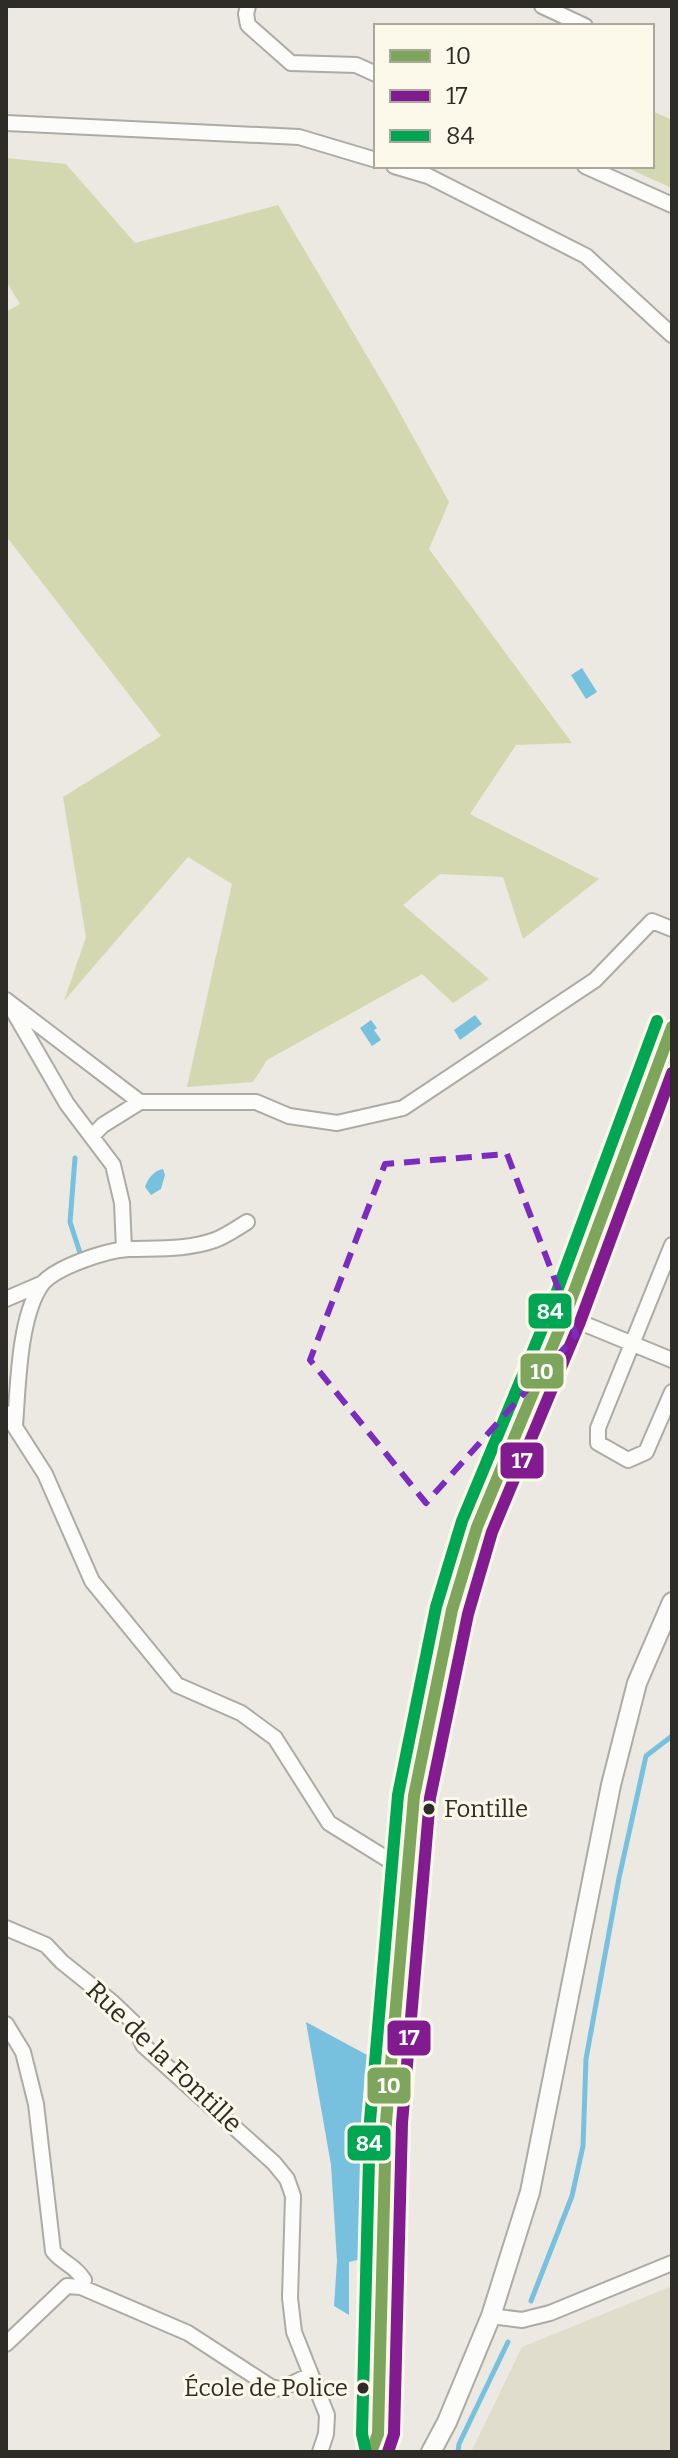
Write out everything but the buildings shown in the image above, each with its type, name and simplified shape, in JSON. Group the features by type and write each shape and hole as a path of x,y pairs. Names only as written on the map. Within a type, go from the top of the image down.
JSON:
{"street":[{"path":"248,6 248,25 291,63 356,65 374,73"},
{"path":"542,6 567,12"},
{"path":"6,123 299,137 374,159"},
{"path":"401,168 428,176 586,256 672,335"},
{"path":"589,168 672,205"},
{"path":"92,1136 103,1125 140,1102 256,1102 289,1116 337,1123 403,1108 595,980 652,921 672,929"},
{"path":"7,1001 140,1102"},
{"path":"7,1001 67,1104 113,1165 122,1203 124,1249"},
{"path":"382,2452 378,2434 386,2122 414,1796 452,1610 477,1527 565,1316 672,1027"},
{"path":"6,1299 41,1284 77,1262 124,1249 178,1248 216,1240 247,1222"},
{"path":"672,1245 598,1428 598,1443 628,1460 646,1452 672,1392"},
{"path":"15,1426 20,1362 30,1310 41,1284"},
{"path":"565,1316 672,1360"},
{"path":"6,1413 45,1474 92,1581 177,1685 241,1713 275,1738 329,1823 408,1872"},
{"path":"431,2452 447,2422 491,2316 530,2192 611,1785 637,1683 672,1602"},
{"name":"Rue de la Fontille","path":"6,1928 46,1945 62,1962 112,2002 133,2022 143,2045 274,2163 287,2179 293,2196 290,2298 294,2332 327,2415 318,2449"},
{"path":"6,2024 10,2042 23,2052 36,2104 53,2251 77,2269 84,2280 81,2287"},
{"path":"491,2316 522,2320 550,2313 672,2263"},
{"path":"6,2344 67,2286 81,2287 188,2333 271,2387 281,2389 310,2375"},
{"path":"371,2452 378,2434"}],"highlighted area":[{"path":"507,1154 576,1335 426,1503 310,1360 385,1164"}],"shaded area":[{"path":"672,2286 672,2452 471,2452 522,2347"}],"green space":[{"path":"654,112 672,120 672,188 627,168 654,168"},
{"path":"6,158 66,164 135,243 278,205 449,502 429,549 572,743 516,745 470,814 599,879 523,939 503,877 440,874 403,905 489,979 453,1003 422,974 267,1060 253,1082 187,1087 232,884 188,857 64,1001 86,937 63,797 161,736 6,536 6,312 20,304 6,281"}],"water":[{"path":"582,668 597,692 586,699 571,675"},
{"path":"475,1015 482,1024 460,1040 454,1030"},
{"path":"371,1020 381,1040 372,1046 360,1028"},
{"path":"163,1169 165,1175 161,1189 151,1195 146,1184"},
{"path":"306,2022 369,2056 361,2259 349,2262 349,2315 334,2306 337,2261 331,2165"}],"waterway":[{"path":"75,1158 70,1222 82,1259"},
{"path":"531,2301 572,2196 583,2146 586,2059 619,1878 646,1756 672,1736"},
{"path":"458,2452 459,2444 508,2342"}],"transit line":[{"name":"84","path":"366,2452 362,2434 370,2121 398,1795 436,1607 462,1521 550,1310 657,1021"},
{"name":"10","path":"371,2452 378,2434 386,2122 414,1796 452,1610 477,1527 565,1316 672,1027"},
{"name":"17","path":"388,2452 394,2434 402,2123 430,1798 468,1614 492,1532 580,1322 672,1073"}],"place":[{"name":"Fontille","path":"429,1809"},
{"name":"École de Police","path":"363,2388"}]}
